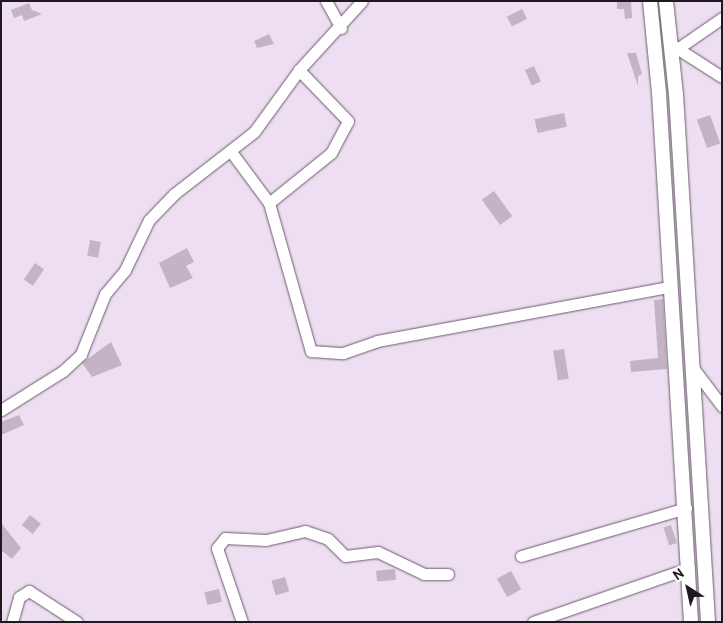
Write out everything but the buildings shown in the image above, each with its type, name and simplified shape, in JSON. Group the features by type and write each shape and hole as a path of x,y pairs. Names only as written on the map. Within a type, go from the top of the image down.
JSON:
{"street":[{"path":"326,1 340,28"},
{"path":"1,410 63,371 81,354 105,294 125,270 149,220 174,194 232,153 266,118 300,70 340,28 362,1"},
{"path":"650,1 659,93 669,287 686,508 692,622"},
{"path":"666,1 674,47 708,622"},
{"path":"674,47 722,18"},
{"path":"674,47 722,78"},
{"path":"269,203 331,153 348,121 300,70"},
{"path":"232,153 269,203 311,351 343,353 377,341 669,287"},
{"path":"693,368 722,406"},
{"path":"521,556 686,508"},
{"path":"242,622 217,548 225,538 266,540 305,531 328,540 345,556 378,552 424,574 448,574"},
{"path":"533,622 689,568"},
{"path":"12,622 19,596 29,591 77,622"}]}
